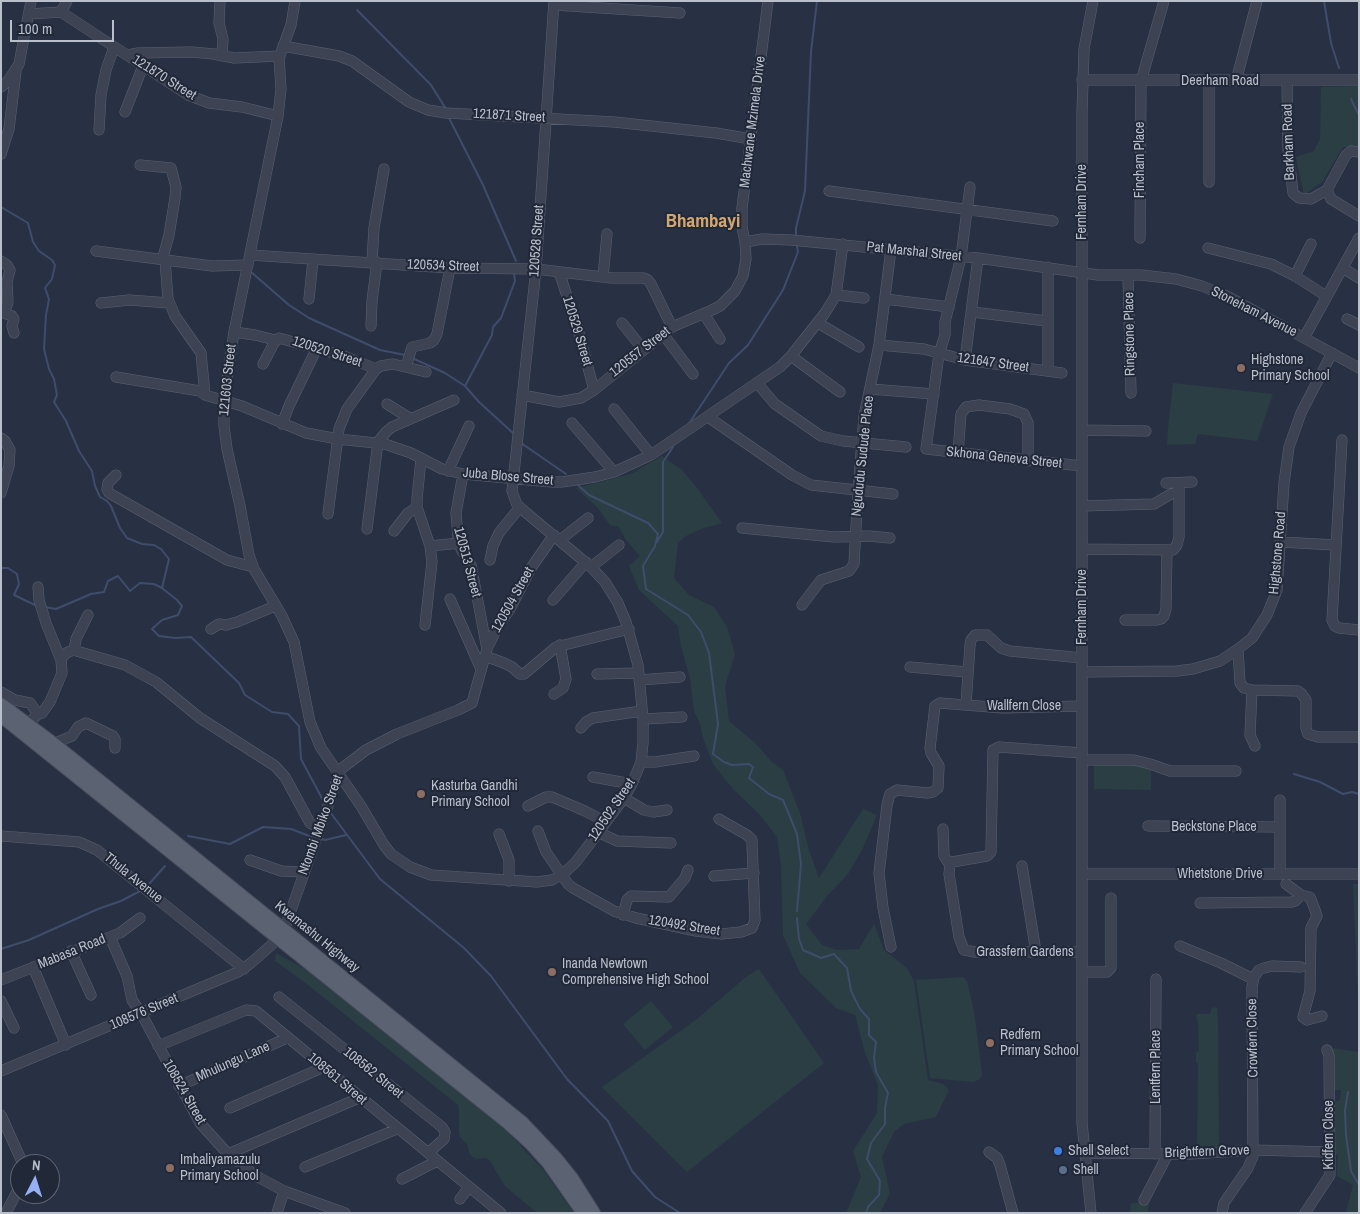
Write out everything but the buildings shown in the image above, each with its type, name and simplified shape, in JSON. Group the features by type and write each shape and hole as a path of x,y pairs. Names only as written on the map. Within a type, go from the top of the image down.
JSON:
{"main road":[{"name":"Kwamashu Highway","path":"1,704 24,727 281,934 508,1123 548,1163 583,1213"},
{"name":"Kwamashu Highway","path":"1,716 24,727"},
{"name":"Kwamashu Highway","path":"281,934 523,1123 572,1178 594,1213"}],"street":[{"path":"1,154 9,129 16,70 23,47 31,1"},
{"path":"29,14 61,12 67,1"},
{"path":"220,1 219,23 223,39 222,56"},
{"name":"121603 Street","path":"295,1 291,25 279,65 281,89 278,116 234,332 224,400 224,426 227,450 248,549 254,567 282,616 294,642 312,728 321,748 339,773"},
{"name":"Machwane Mzimela Drive","path":"745,242 742,227 742,208 768,1"},
{"name":"Fernham Drive","path":"1091,1213 1082,1123 1082,80 1084,49 1093,1"},
{"name":"Fincham Place","path":"1140,238 1141,81 1164,1"},
{"path":"1236,81 1257,1"},
{"path":"554,3 680,13"},
{"name":"120528 Street","path":"512,480 536,268 554,3"},
{"name":"121870 Street","path":"61,12 175,88 200,100 242,107 278,116"},
{"path":"99,130 101,95 106,70 114,47"},
{"name":"121871 Street","path":"128,55 198,52 234,58 282,51 339,56 352,60 409,102 428,110 614,122 716,133 751,139"},
{"path":"125,112 142,66"},
{"path":"1,87 16,70"},
{"name":"Deerham Road","path":"1082,80 1359,80"},
{"path":"1209,81 1210,182"},
{"name":"Barkham Road","path":"1288,81 1288,148 1292,189 1296,196 1307,200 1327,190"},
{"path":"1359,152 1351,151 1346,155 1327,190 1331,199 1359,216"},
{"path":"140,165 171,168 176,187 173,215 163,257 169,303 201,354 205,395"},
{"path":"371,326 375,262 374,228 384,169"},
{"path":"870,389 934,394 939,354 944,341 945,322 961,257 970,187"},
{"path":"829,191 1053,221"},
{"path":"603,277 607,234"},
{"path":"1304,338 1359,238"},
{"name":"Pat Marshal Street","path":"745,242 774,239 843,244 978,258 1048,267 1082,274"},
{"name":"120557 Street","path":"522,395 547,400 568,401 581,398 594,390 672,327 720,306 735,291 739,284 746,259 745,242"},
{"name":"Juba Blose Street","path":"116,377 190,388 200,391 205,395 242,406 306,433 338,439 378,442 396,447 448,470 463,474 512,480 562,482 595,477 614,472 651,455 757,383 792,356 831,305 836,295 843,244"},
{"path":"1295,276 1311,244"},
{"path":"1208,248 1262,261 1295,276 1326,296"},
{"name":"Ngududu Sudude Place","path":"802,605 821,580 845,573 854,567 862,442 879,345 891,249"},
{"path":"96,250 212,266 248,265"},
{"name":"120534 Street","path":"250,255 450,268 536,268 603,277 648,280 672,327"},
{"path":"965,360 978,258"},
{"path":"1,260 10,270 7,282 8,302 4,313 12,316 14,320 12,326 14,333"},
{"path":"309,299 313,260"},
{"name":"121647 Street","path":"1048,267 1048,371"},
{"path":"328,514 342,417 376,369 409,357 434,340 439,326 450,268"},
{"path":"1343,268 1359,278"},
{"name":"120529 Street","path":"559,272 577,326 594,390"},
{"name":"Stoneham Avenue","path":"1082,274 1163,277 1202,286 1229,297 1359,368"},
{"name":"Ringstone Place","path":"1128,275 1131,394"},
{"path":"836,295 864,298"},
{"path":"885,299 950,307"},
{"path":"101,303 129,300 169,303"},
{"path":"972,312 1047,321"},
{"path":"704,314 720,339"},
{"path":"1347,319 1359,325"},
{"path":"622,323 643,349"},
{"path":"818,323 859,347"},
{"path":"234,332 275,340"},
{"path":"663,334 694,374"},
{"name":"120520 Street","path":"263,364 275,340 282,338 353,359 376,369"},
{"name":"121647 Street","path":"879,345 924,350 965,360 1062,373"},
{"path":"282,424 317,348"},
{"name":"Highstone Road","path":"1082,672 1177,671 1193,669 1220,660 1238,650 1252,638 1274,602 1277,590 1284,483 1289,448 1300,413 1332,353"},
{"path":"792,356 840,392"},
{"path":"409,357 426,372"},
{"path":"757,383 775,404 821,436 843,441 906,447"},
{"name":"Skhona Geneva Street","path":"934,394 926,449 1082,466"},
{"path":"367,529 378,442 388,430 454,400"},
{"path":"388,404 411,419"},
{"path":"958,453 961,414 966,407 1002,408 1020,412 1026,418 1029,433 1028,461"},
{"path":"614,409 651,455"},
{"path":"708,417 802,481 825,488 893,494"},
{"path":"572,423 614,472"},
{"path":"448,470 469,426"},
{"path":"1082,430 1146,431"},
{"path":"1,438 10,450 9,466 1,493"},
{"path":"1342,440 1333,624 1338,628 1359,630"},
{"path":"421,459 417,487 418,506 430,546 432,562 425,624"},
{"name":"120513 Street","path":"463,474 456,513 460,543 471,565 486,652"},
{"path":"116,475 108,483 106,489 109,493 227,560 254,567"},
{"path":"490,560 495,540 520,507 513,496 512,480"},
{"path":"1082,506 1149,505 1158,503 1179,488 1192,482"},
{"path":"1166,483 1179,488"},
{"path":"1082,549 1167,551 1176,547 1178,541 1179,488"},
{"path":"394,531 408,513 418,506"},
{"name":"120502 Street","path":"339,773 384,845 400,861 431,875 509,881 552,880 563,874 575,863 624,798 641,762 642,715 639,676 636,654 629,629 618,603 589,564 520,507"},
{"name":"120504 Street","path":"481,669 486,652 498,626 510,608 523,580 557,538 588,518"},
{"path":"742,528 834,537 855,538 869,536 890,538"},
{"path":"1281,542 1336,546"},
{"path":"430,546 460,543"},
{"path":"553,600 589,564 619,545"},
{"path":"1125,620 1156,620 1164,616 1167,551"},
{"path":"24,727 44,711 54,694 62,673 61,660 50,634 38,586"},
{"path":"450,599 481,669"},
{"path":"211,629 219,624 237,622 275,606"},
{"path":"74,650 76,639 88,615"},
{"path":"486,652 520,674 524,674 550,650 560,645 629,629"},
{"name":"Wallfern Close","path":"966,705 967,672 971,640 975,635 988,636 1001,648 1010,652 1082,658"},
{"path":"554,694 563,688 566,679 560,645"},
{"path":"61,660 64,655 74,650 125,665 156,682 200,718 275,766 285,777 310,823 320,827"},
{"path":"1238,650 1240,683 1244,688 1252,690 1298,691 1306,700 1306,728 1308,734 1359,737"},
{"path":"910,667 967,672"},
{"name":"Ntombi Mbiko Street","path":"281,934 339,773 346,763 397,734 472,703 481,669"},
{"path":"597,674 680,677"},
{"path":"1252,690 1250,735 1251,741 1255,746"},
{"path":"1,692 17,701 30,703 38,714"},
{"name":"Wallfern Close","path":"890,947 879,873 888,799 890,794 898,790 927,793 933,792 938,788 939,766 930,748 935,706 940,704 1003,708 1082,706"},
{"path":"581,728 593,718 642,715 682,717"},
{"path":"48,746 72,736 76,733 78,727 86,723 113,736 115,748"},
{"path":"943,829 944,856 950,865 956,860 987,856 991,852 992,755 995,748 999,747 1082,757 1134,760 1170,771 1236,770"},
{"path":"641,762 655,762 694,756"},
{"path":"593,777 632,784"},
{"path":"528,806 546,797 552,797 586,811 606,822"},
{"path":"624,798 644,810 653,812 667,810"},
{"path":"1280,800 1285,902"},
{"name":"120492 Street","path":"538,831 546,852 573,888 622,915 721,934 748,930 754,926 755,920 752,840 720,819"},
{"name":"Beckstone Place","path":"1148,826 1280,827"},
{"path":"598,832 617,841 671,843"},
{"path":"498,834 509,860 509,881"},
{"name":"Thula Avenue","path":"1,836 79,842 97,850 244,968"},
{"path":"250,860 282,871 304,872"},
{"name":"Grassfern Gardens","path":"950,865 949,874 959,938 964,950 976,952 1081,952"},
{"path":"1022,866 1036,952"},
{"path":"622,915 627,900 631,896 670,897 685,878 688,870"},
{"path":"714,876 754,873"},
{"name":"Whetstone Drive","path":"1082,874 1284,877 1359,874"},
{"path":"1284,877 1301,895 1312,899 1317,916 1310,928 1310,991 1303,1017 1307,1020 1322,1016"},
{"path":"1200,903 1285,902 1295,901 1301,895"},
{"path":"1082,972 1107,972 1111,968 1112,898"},
{"name":"Mabasa Road","path":"1,980 127,929 140,918"},
{"name":"108576 Street","path":"1,1071 244,968 281,934"},
{"name":"108524 Street","path":"110,936 128,976 132,1000 141,1013 200,1123 228,1154 250,1172 284,1191 334,1211 345,1213"},
{"path":"1180,946 1253,979"},
{"path":"71,951 91,995"},
{"name":"Crowfern Close","path":"1254,1150 1253,979 1256,973 1264,968 1272,966 1300,967"},
{"path":"33,967 66,1045"},
{"name":"Lentfern Place","path":"1156,979 1156,1154"},
{"name":"108562 Street","path":"279,997 442,1128 445,1132 444,1139 428,1153"},
{"path":"1,1001 14,1028"},
{"name":"108561 Street","path":"158,1046 249,1010 261,1016 501,1213"},
{"name":"Mhulungu Lane","path":"179,1086 287,1038"},
{"name":"Kidfern Close","path":"1305,1213 1329,1178 1329,1056 1327,1050"},
{"path":"230,1108 324,1067"},
{"path":"228,1154 359,1098"},
{"path":"1,1115 5,1134 17,1154"},
{"path":"306,1167 397,1129"},
{"path":"1222,1213 1224,1203 1251,1162 1254,1150"},
{"name":"Brightfern Grove","path":"1084,1153 1168,1154 1254,1150 1329,1152"},
{"path":"990,1152 997,1158 1000,1165 1013,1213"},
{"path":"1144,1200 1168,1154"},
{"path":"402,1179 438,1161"},
{"path":"460,1199 470,1187"},
{"path":"277,1213 284,1191"}],"shaded area":[{"path":"1359,86 1359,148 1343,147 1322,182 1304,195 1296,157 1314,151 1320,139 1321,87"},
{"path":"1173,383 1273,394 1257,441 1198,434 1195,444 1167,445"},
{"path":"662,456 682,470 722,523 701,529 686,536 678,543 674,578 689,595 714,607 727,627 735,654 725,686 729,721 783,770 800,813 809,850 819,878 863,809 877,815 862,850 848,874 827,896 806,924 822,945 837,950 859,949 874,924 884,950 907,968 914,981 928,1080 943,1084 949,1090 936,1117 904,1124 894,1132 882,1157 890,1193 880,1213 846,1213 861,1177 853,1151 877,1113 878,1085 865,1053 855,1015 836,1008 800,973 783,935 781,865 777,837 759,814 733,789 713,764 694,711 690,678 681,646 678,626 639,590 629,566 640,556 626,540 619,527 610,525 597,507 576,488 631,474"},
{"path":"1094,764 1151,764 1151,790 1094,789"},
{"path":"1353,884 1359,884 1359,1001 1358,1000"},
{"path":"276,953 315,975 505,1129 544,1171 574,1213 537,1213 505,1186 490,1161 486,1158 476,1159 470,1155 467,1144 460,1137 458,1105 303,981 275,961"},
{"path":"759,969 824,1063 687,1172 602,1087 697,1019 747,976"},
{"path":"963,977 967,981 974,1011 982,1074 980,1079 973,1082 930,1078 916,980"},
{"path":"651,1001 673,1027 645,1050 623,1024"},
{"path":"1212,1007 1217,1008 1218,1021 1219,1149 1197,1151 1198,1063 1196,1063 1196,1053 1199,1051 1198,1021 1196,1016 1197,1014 1210,1014"},
{"path":"1331,1048 1359,1052 1359,1213 1346,1213 1353,1185 1337,1176 1338,1155 1332,1154 1333,1102 1340,1100 1341,1090 1333,1090"},
{"path":"1149,1202 1148,1213 1131,1213 1130,1204"}],"waterway":[{"path":"796,235 805,191 811,52 817,1"},
{"path":"1324,1 1331,43 1339,68"},
{"path":"357,10 431,85 446,109"},
{"path":"1351,99 1359,115"},
{"path":"449,118 483,185 516,261"},
{"path":"1,207 28,223 33,242 39,251 52,260 55,265 52,279 45,288 49,299 44,349 49,369 54,379 57,395 54,402 66,421 79,451 92,471 95,486 100,497 111,506 120,528 127,538 142,544 154,545 161,549 169,559 162,588"},
{"path":"688,425 729,363 748,345 783,290 798,252 797,246"},
{"path":"251,272 289,305 309,318 380,350 405,355"},
{"path":"465,386 492,335 493,327 501,318 515,281 514,274"},
{"path":"412,358 445,373 465,386 479,402 513,433"},
{"path":"521,443 566,474"},
{"path":"657,542 663,532 663,462 673,447"},
{"path":"578,485 589,495 648,523 658,534 655,546 643,566 646,589 688,615 701,632 709,653 718,724 713,754 732,765 749,764 753,767 749,778 769,794 783,800 797,834 801,864 797,911"},
{"path":"1,568 8,568 17,574 19,584 14,595 37,606"},
{"path":"45,607 56,609 91,594 104,592 108,581 118,576 130,591 140,583 154,584 162,588 182,606 178,615 162,620 152,629 159,636 191,637 239,683 245,695 272,712 288,714 299,726 301,759 325,804"},
{"path":"1294,774 1320,782 1343,794 1352,792 1359,794"},
{"path":"330,812 380,879 464,948 491,976 567,1079 608,1121 632,1171 655,1197 680,1213"},
{"path":"188,836 230,844 263,827 291,829 312,837"},
{"path":"319,838 325,840 346,835"},
{"path":"149,884 165,866"},
{"path":"1,949 29,940 140,891"},
{"path":"797,918 799,939 803,950 821,958 834,954 847,968 851,991 860,1009 869,1019 869,1035 876,1042 874,1058 876,1072 888,1093 885,1108 885,1124 871,1143 867,1159 880,1181 879,1195 868,1207 866,1213"},
{"path":"1348,1092 1345,1110 1346,1135 1351,1171 1359,1185"}],"place":[{"name":"Highstone Primary School","path":"1241,368"},
{"name":"Kasturba Gandhi Primary School","path":"421,794"},
{"name":"Inanda Newtown Comprehensive High School","path":"552,972"},
{"name":"Redfern Primary School","path":"990,1043"},
{"name":"Shell Select","path":"1058,1151"},
{"name":"Imbaliyamazulu Primary School","path":"170,1168"},
{"name":"Shell","path":"1063,1170"}],"district":[{"name":"Bhambayi","path":"703,222"}]}
